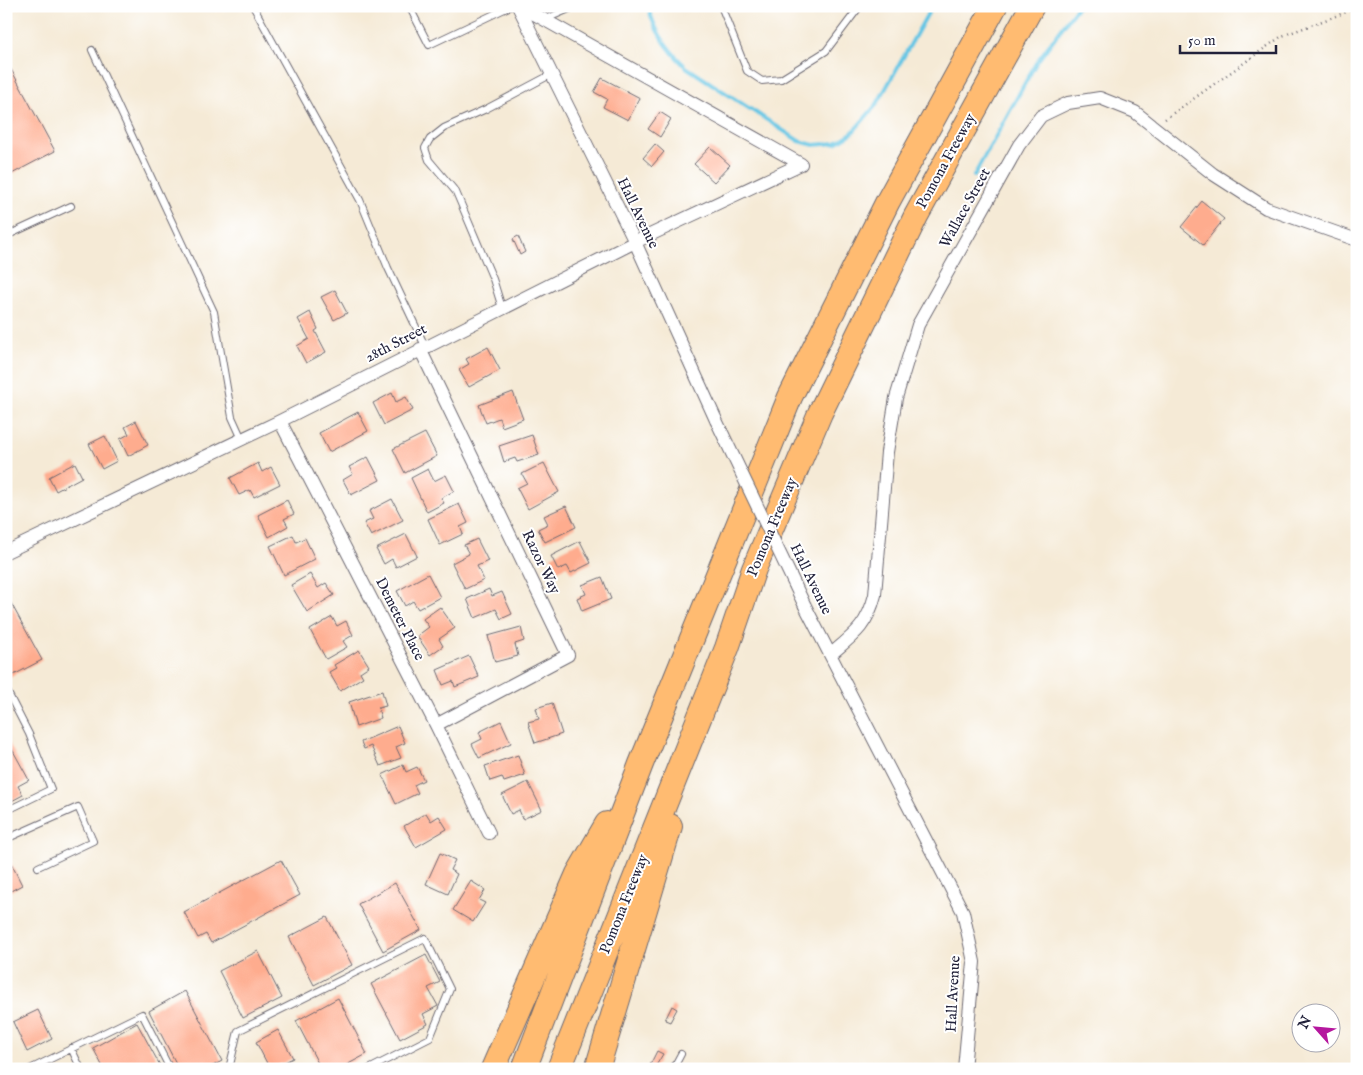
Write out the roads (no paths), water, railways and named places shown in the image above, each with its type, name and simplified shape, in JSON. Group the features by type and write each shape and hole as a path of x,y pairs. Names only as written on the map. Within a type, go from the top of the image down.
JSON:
{"highway":[{"name":"Pomona Freeway","path":"524,1069 641,764 790,397 888,201 995,6"},
{"name":"Pomona Freeway","path":"559,1069 727,648 754,569 820,413 916,216 1032,6"},
{"path":"597,1069 611,1017 727,648"},
{"path":"493,1069 578,874 641,764"}],"street":[{"name":"Hall Avenue","path":"519,6 801,164"},
{"name":"Hall Avenue","path":"519,6 635,242 716,420 805,606 963,912 974,962 964,1069"},
{"name":"Wallace Street","path":"831,654 857,633 870,615 875,595 886,452 896,398 918,325 1019,145 1041,116 1068,103 1100,98 1135,112 1213,174 1266,208 1357,240"},
{"name":"28th Street","path":"6,552 280,421 635,242 801,164"},
{"name":"Razor Way","path":"422,348 568,655 436,725"},
{"name":"Demeter Place","path":"280,421 436,725 489,833"}],"lane":[{"path":"253,6 360,200 422,348"},
{"path":"410,6 429,45 511,6"},
{"path":"544,20 576,6"},
{"path":"721,6 748,71 762,81 781,79 826,51 860,6"},
{"path":"92,50 214,312 232,417 242,439"},
{"path":"502,308 493,279 456,192 429,160 425,148 430,139 444,128 486,109 552,74"},
{"path":"6,236 71,206"},
{"path":"6,689 30,734 51,789 6,811"},
{"path":"6,839 78,807 93,841 38,867"},
{"path":"229,1069 238,1031 425,938 450,989 430,1038 368,1069"},
{"path":"30,1069 142,1014 170,1069"},
{"path":"71,1048 81,1069"},
{"path":"673,1069 681,1054"}],"waterway":[{"path":"648,6 662,40 686,67 799,141 814,145 836,143 852,133 877,104 932,6"},
{"path":"974,176 1036,63 1078,6"}]}
